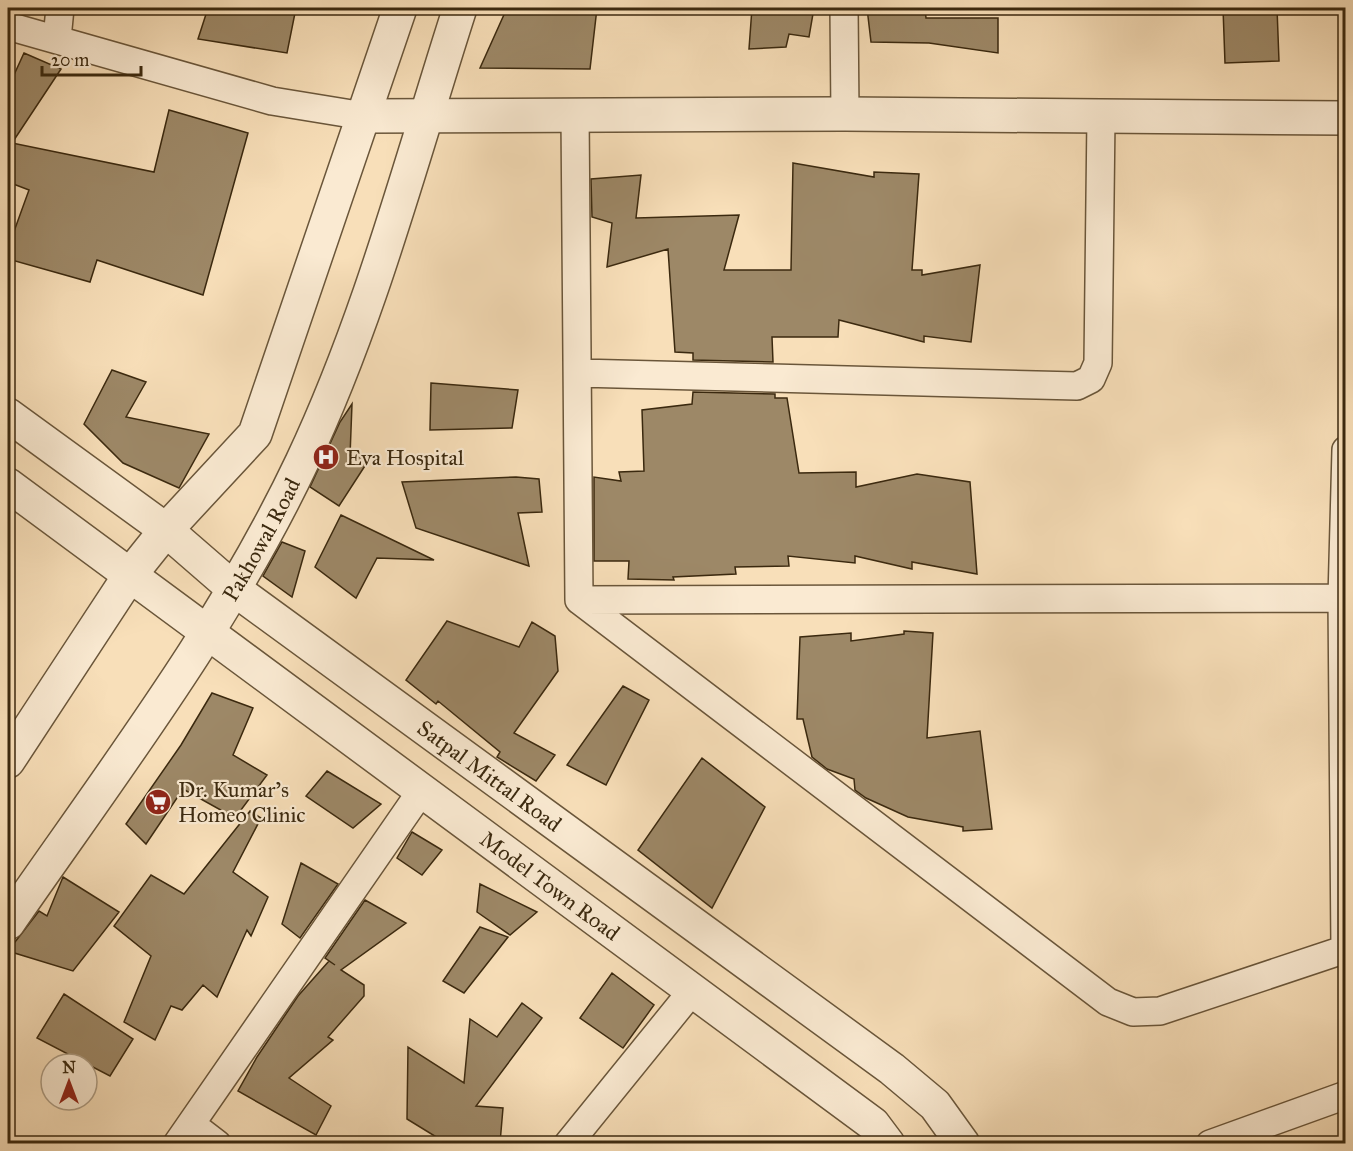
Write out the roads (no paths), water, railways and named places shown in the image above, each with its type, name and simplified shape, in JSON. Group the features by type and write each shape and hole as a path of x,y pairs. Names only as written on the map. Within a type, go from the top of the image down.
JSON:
{"street":[{"path":"57,39 60,8"},
{"path":"8,761 130,575 166,530 255,434 400,8"},
{"name":"Pakhowal Road","path":"8,923 208,631 302,463 359,329 460,8"},
{"path":"844,8 845,114"},
{"path":"8,26 272,100 364,116 845,114 1346,118"},
{"path":"575,114 579,373 579,600"},
{"path":"579,373 1077,386 1091,379 1098,363 1101,117"},
{"name":"Satpal Mittal Road","path":"8,415 166,530 234,588 892,1070 934,1105 963,1143"},
{"path":"579,600 1108,1002 1133,1012 1160,1011 1345,949 1342,598 1346,450"},
{"path":"8,485 130,575"},
{"name":"Model Town Road","path":"130,575 873,1124 888,1143"},
{"path":"579,600 1342,598"},
{"path":"217,1143 184,1134 423,790"},
{"path":"568,1143 692,992"},
{"path":"1209,1143 1346,1095"}],"place":[{"name":"Eva Hospital","path":"326,457"},
{"name":"Dr. Kumar's Homeo Clinic","path":"158,802"}]}
